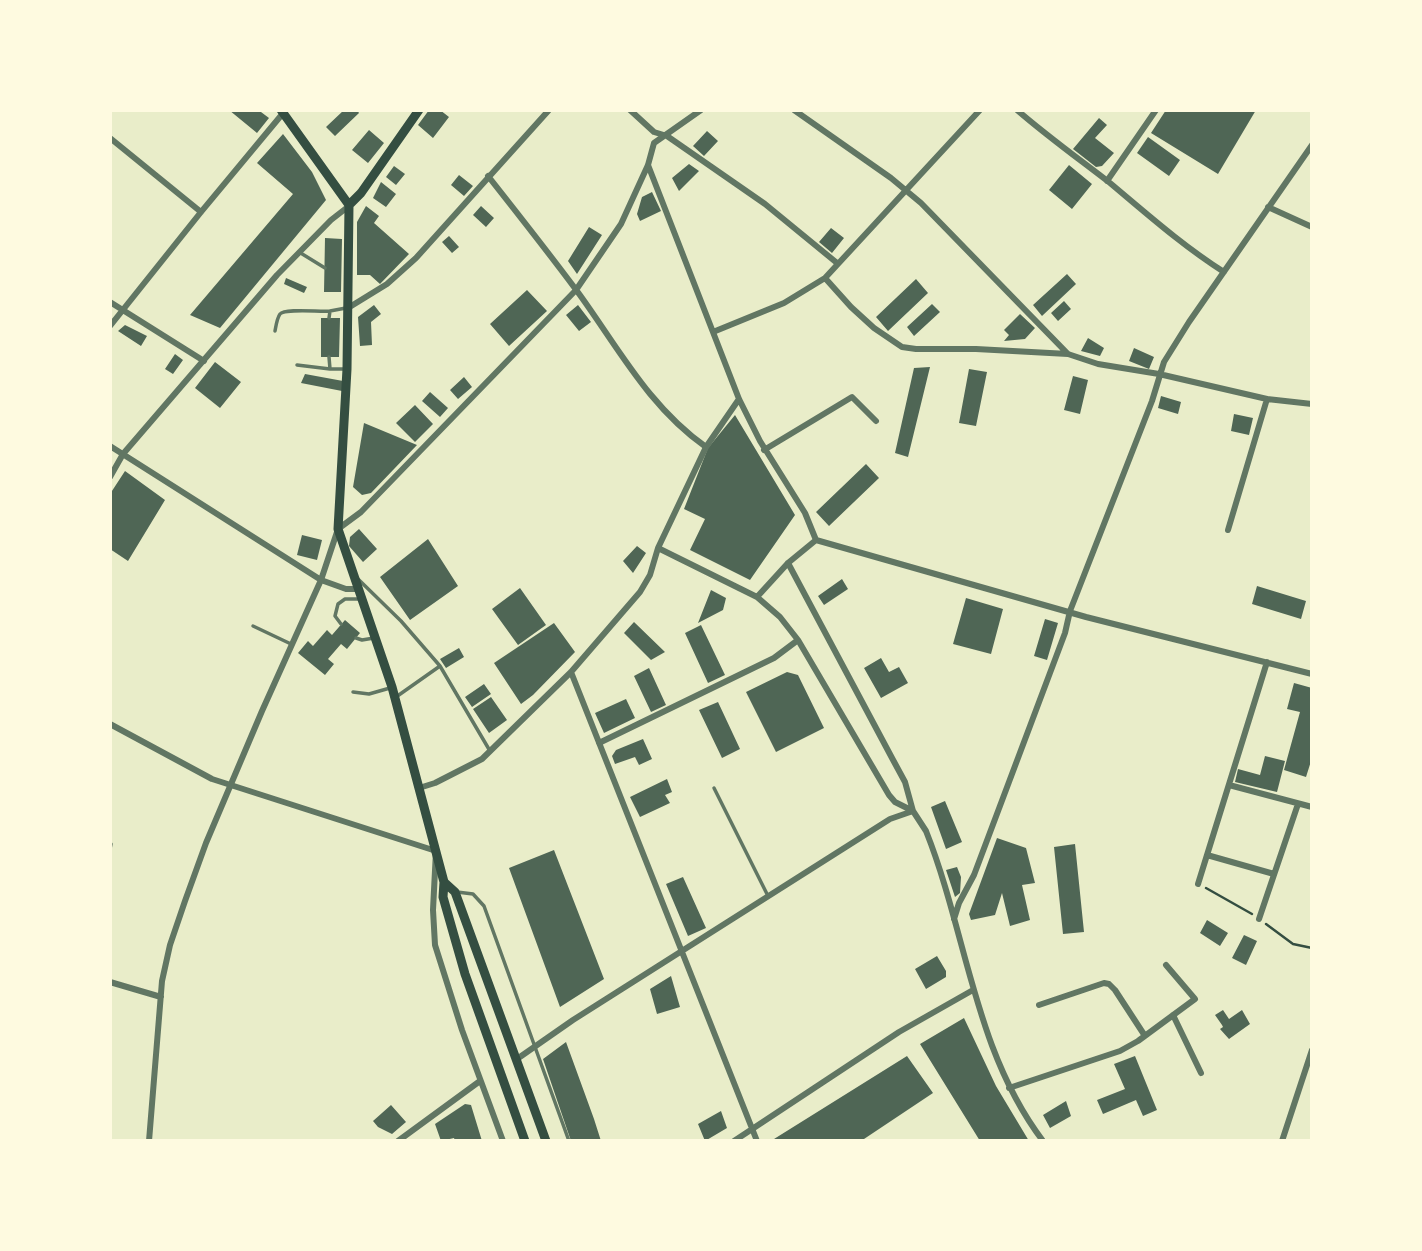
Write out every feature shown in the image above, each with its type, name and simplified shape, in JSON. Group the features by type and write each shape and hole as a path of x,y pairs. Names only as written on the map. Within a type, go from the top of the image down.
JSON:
{"main road":[{"path":"349,205 361,193 419,110"},
{"path":"283,111 349,205 345,269 348,308 347,369 338,529 393,692 444,882 443,897 465,974 525,1141"},
{"path":"444,882 454,892 546,1141"}],"street":[{"path":"348,308 401,273 549,110"},
{"path":"630,110 654,132 667,136 765,204 837,262"},
{"path":"149,1141 161,997 170,944 231,785 321,580 338,529 361,512 576,290 621,224 648,165 654,143 701,110"},
{"path":"794,110 906,190 947,228 1068,354"},
{"path":"713,332 784,303 825,278 980,110"},
{"path":"1017,110 1052,141 1107,181 1196,254 1224,272"},
{"path":"1107,181 1156,110"},
{"path":"110,326 283,111"},
{"path":"110,138 201,212"},
{"path":"954,919 958,903 974,875 1065,633 1070,611 1152,401 1159,374 1189,321 1312,145"},
{"path":"648,165 739,399 765,450 805,513 816,540"},
{"path":"488,176 576,290 652,398 677,425 706,447"},
{"path":"110,477 123,454 260,294 331,220 349,205"},
{"path":"1268,207 1312,227"},
{"path":"825,278 874,328 902,347 1068,354 1098,364 1159,374 1267,399 1312,404"},
{"path":"110,302 204,361"},
{"path":"765,450 852,397 876,421"},
{"path":"419,788 474,764 490,751 570,672 640,592 706,447 739,399"},
{"path":"1228,530 1267,399"},
{"path":"110,446 321,580 346,589 358,589"},
{"path":"816,540 1086,617 1312,674"},
{"path":"757,597 788,563 816,540"},
{"path":"658,548 757,597 774,611 798,640 889,795 895,802 914,811"},
{"path":"788,563 898,770 914,811 926,831 973,990 1000,1070 1043,1141"},
{"path":"599,743 774,658 798,640"},
{"path":"1198,884 1267,662"},
{"path":"570,672 757,1141"},
{"path":"110,724 202,775 436,851 433,910 435,945 503,1141"},
{"path":"1229,785 1312,807"},
{"path":"1259,919 1298,804"},
{"path":"517,1059 890,819 914,811"},
{"path":"1207,855 1274,874"},
{"path":"1009,1088 1120,1051 1195,999 1166,965"},
{"path":"110,982 161,997"},
{"path":"1039,1005 1109,984 1145,1036"},
{"path":"734,1141 899,1032 973,990"},
{"path":"1173,1014 1201,1073"},
{"path":"1282,1141 1312,1050"},
{"path":"398,1141 480,1081"}],"lane":[{"path":"299,252 325,268"},
{"path":"275,331 280,314 284,312 348,308"},
{"path":"329,318 330,311"},
{"path":"329,357 330,369"},
{"path":"297,365 347,369"},
{"path":"351,572 401,621 440,666 490,751"},
{"path":"341,624 336,620 338,604 345,599 362,599"},
{"path":"253,626 293,645"},
{"path":"356,638 376,637"},
{"path":"353,692 393,692 440,666"},
{"path":"714,788 768,897"},
{"path":"454,892 473,894 484,906 569,1141"}],"building":[{"path":"229,110 263,110 261,112 269,118 257,133"},
{"path":"344,110 357,110 359,113 335,136 326,127"},
{"path":"429,110 440,110 449,117 433,138 418,125"},
{"path":"1166,110 1256,110 1218,174 1151,133"},
{"path":"1099,118 1107,125 1095,138 1114,153 1102,166 1096,167 1073,149"},
{"path":"369,130 384,143 368,163 352,150"},
{"path":"707,131 718,141 704,156 693,146"},
{"path":"283,134 312,172 326,200 220,328 190,315 293,194 257,163"},
{"path":"1148,137 1180,160 1169,176 1137,153"},
{"path":"689,164 699,171 679,191 672,178"},
{"path":"1069,165 1092,184 1072,209 1049,190"},
{"path":"394,166 405,174 396,185 386,177"},
{"path":"459,175 473,186 464,196 451,185"},
{"path":"381,182 396,194 386,207 373,198"},
{"path":"652,192 661,211 640,221 637,214 642,197"},
{"path":"366,206 379,216 374,223 409,254 380,284 370,275 357,275 357,222"},
{"path":"481,206 494,218 486,227 473,215"},
{"path":"589,227 602,235 577,274 568,261"},
{"path":"831,228 844,238 832,253 819,242"},
{"path":"449,236 459,247 452,253 442,242"},
{"path":"325,238 342,239 341,292 324,292"},
{"path":"1067,274 1076,284 1042,316 1033,305"},
{"path":"286,278 307,287 304,293 284,284"},
{"path":"916,279 928,293 888,331 876,317"},
{"path":"527,290 547,311 509,346 490,324"},
{"path":"1064,301 1071,309 1058,321 1051,313"},
{"path":"932,304 940,312 914,336 907,327"},
{"path":"374,305 381,314 371,322 372,345 360,346 358,317"},
{"path":"578,305 591,322 579,331 566,315"},
{"path":"1020,314 1035,328 1025,339 1004,341 1009,335 1004,330"},
{"path":"321,318 340,318 339,357 321,357"},
{"path":"125,325 147,336 141,346 118,331"},
{"path":"1088,338 1104,348 1100,356 1081,351"},
{"path":"1134,348 1154,357 1149,369 1129,361"},
{"path":"175,354 183,360 173,374 165,369"},
{"path":"215,362 241,382 220,408 195,388"},
{"path":"930,367 908,457 895,453 914,368"},
{"path":"969,369 987,372 976,426 959,423"},
{"path":"305,374 343,381 342,391 301,383"},
{"path":"1073,376 1088,380 1080,414 1064,410"},
{"path":"464,377 472,387 458,399 450,390"},
{"path":"430,392 448,408 440,417 422,401"},
{"path":"1161,396 1181,402 1178,414 1158,408"},
{"path":"415,405 433,424 415,442 396,423"},
{"path":"1234,414 1253,418 1249,435 1231,431"},
{"path":"735,415 795,515 750,580 690,550 705,519 684,509 708,448"},
{"path":"364,423 417,445 371,493 362,495 353,487"},
{"path":"866,464 879,478 829,526 816,512"},
{"path":"125,471 165,500 128,561 110,549 110,494"},
{"path":"359,529 377,549 363,562 349,546 350,537"},
{"path":"302,535 322,540 317,560 297,555"},
{"path":"428,539 458,586 410,620 380,577"},
{"path":"637,546 646,553 633,573 623,561"},
{"path":"842,579 848,589 824,605 818,596"},
{"path":"1257,586 1306,601 1301,619 1252,604"},
{"path":"520,588 546,625 518,645 492,609"},
{"path":"711,590 726,598 723,610 698,623"},
{"path":"966,598 1003,609 991,654 953,644"},
{"path":"1045,619 1058,623 1047,660 1034,656"},
{"path":"345,620 360,633 347,649 341,644 328,659 334,664 325,675 298,653 308,641 313,646 327,630 332,635"},
{"path":"634,622 665,652 651,660 624,633"},
{"path":"554,623 575,652 521,704 494,663"},
{"path":"701,625 725,675 708,683 685,633"},
{"path":"459,648 464,657 446,668 440,659"},
{"path":"881,658 889,672 899,667 908,683 881,698 864,668"},
{"path":"649,668 666,705 651,712 634,676"},
{"path":"787,672 798,675 824,728 776,752 746,692"},
{"path":"1294,683 1312,688 1312,758 1306,777 1284,770 1300,712 1287,709"},
{"path":"484,684 491,694 472,707 465,697"},
{"path":"491,697 507,720 489,733 473,709"},
{"path":"626,699 635,718 604,733 595,713"},
{"path":"718,702 740,749 722,758 699,710"},
{"path":"643,739 652,759 639,765 635,757 615,764 612,756 616,750"},
{"path":"1265,756 1285,761 1277,792 1235,782 1238,769 1260,775"},
{"path":"667,779 672,792 665,795 670,803 640,817 630,797"},
{"path":"945,801 962,842 946,849 931,807"},
{"path":"997,838 1026,848 1035,883 1022,885 1030,920 1010,926 1002,893 995,915 971,920 969,914"},
{"path":"1075,844 1084,932 1063,934 1054,847"},
{"path":"554,850 604,979 560,1007 509,868"},
{"path":"957,867 961,877 960,893 955,897 946,870"},
{"path":"683,877 706,928 688,936 666,884"},
{"path":"1207,920 1228,933 1220,946 1200,933"},
{"path":"1244,935 1257,941 1246,965 1232,958"},
{"path":"937,956 946,971 946,977 926,989 915,969"},
{"path":"671,976 680,1007 657,1014 650,989"},
{"path":"1223,1010 1229,1019 1242,1010 1250,1024 1229,1039 1220,1029 1223,1027 1215,1015"},
{"path":"964,1018 996,1086 1029,1141 980,1141 920,1044"},
{"path":"566,1042 601,1141 571,1141 543,1059"},
{"path":"907,1056 933,1093 861,1141 775,1141 774,1139"},
{"path":"1135,1056 1157,1110 1143,1116 1136,1100 1103,1114 1097,1100 1125,1089 1114,1064"},
{"path":"1066,1101 1071,1116 1050,1128 1043,1115"},
{"path":"465,1104 471,1105 482,1141 455,1141 454,1138 441,1141 435,1124"},
{"path":"391,1105 406,1122 392,1134 378,1127 373,1121"},
{"path":"721,1111 727,1128 705,1141 698,1124"}]}
